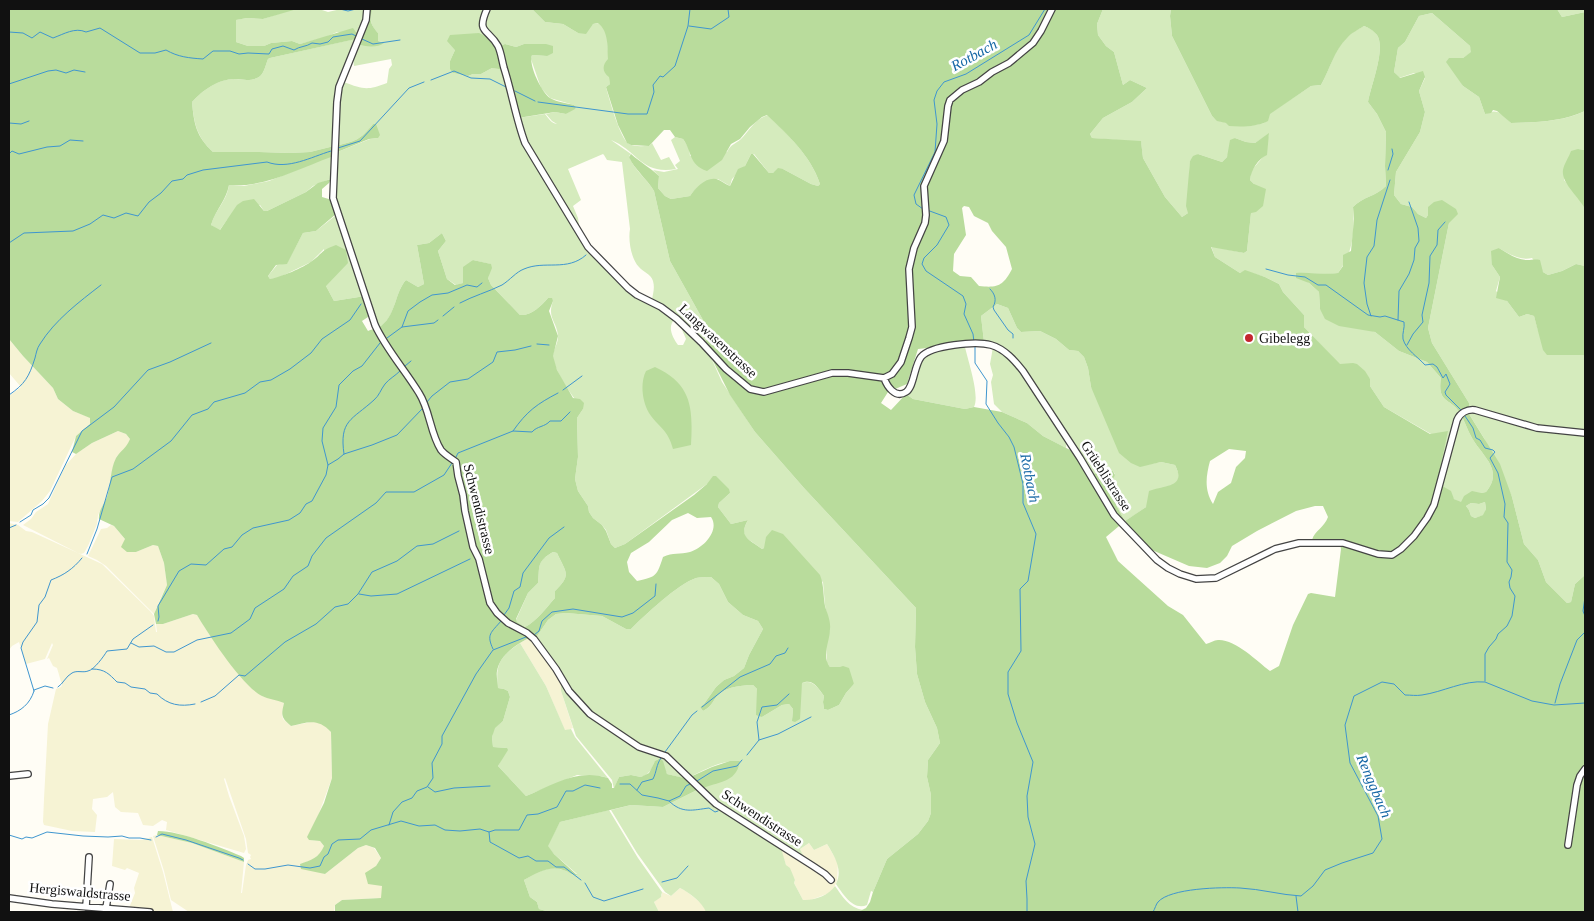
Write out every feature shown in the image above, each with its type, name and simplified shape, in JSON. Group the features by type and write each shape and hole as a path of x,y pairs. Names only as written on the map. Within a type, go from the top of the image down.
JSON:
{"street":[{"name":"Schwendistrasse","path":"367,9 366,20 339,87 333,198 380,336 420,394 441,450 456,462 465,511 490,603 508,623 534,639 556,669 568,691 590,714 639,747 666,756 716,804 819,870 831,880"},
{"name":"Langwasenstrasse","path":"487,9 482,25 498,46 525,144 584,242 628,288 637,295 661,307 677,319 726,369 750,389 764,392 832,373 848,373 884,378"},
{"path":"884,378 892,374 901,362 912,327 909,269 914,248 925,223 924,186 944,141 950,100 962,90 979,82 1009,63 1033,43 1052,9"},
{"name":"Grüeblistrasse","path":"884,378 889,389 898,394 905,393 910,388 918,363 928,351 955,345 975,344 992,345 999,348 1015,361 1080,458 1114,515 1162,564 1180,574 1196,578 1221,576 1275,548 1292,544 1343,543 1378,554 1388,555 1396,553 1414,536 1434,506 1455,424 1462,413 1475,410 1543,429 1585,433"},
{"path":"1568,845 1577,785 1585,769"},
{"path":"9,776 28,774"},
{"path":"86,907 88,857"},
{"path":"106,908 110,884"},
{"name":"Hergiswaldstrasse","path":"9,898 52,904 150,912"}],"shaded area":[{"path":"9,339 53,388 58,399 73,411 91,418 90,424 76,436 50,491 42,501 18,522 9,521 9,396 21,387 9,373"},
{"path":"118,431 126,434 130,439 127,447 117,456 107,496 84,553 78,553 23,525 36,512 48,504 65,466 76,454 92,443"},
{"path":"9,523 18,525 26,531 102,564 151,612 154,616 156,632 156,624 163,624 193,614 197,615 209,634 262,696 274,698 284,703 283,719 291,726 316,721 325,725 331,732 332,778 309,840 320,841 324,846 321,853 312,860 300,864 325,874 358,848 366,845 374,848 381,858 376,866 382,886 382,898 342,900 335,905 334,912 189,912 171,900 153,836 157,835 192,843 244,862 242,893 246,865 248,860 251,859 251,855 248,853 246,839 225,778 229,796 244,836 246,849 244,853 166,830 167,822 162,820 153,826 143,825 138,813 121,812 115,807 113,792 107,797 93,799 92,809 97,815 95,832 72,831 44,825 48,724 56,689 62,685 57,668 53,666 49,658 47,659 53,645 52,643 45,659 26,664 19,642 9,650"},
{"path":"111,525 114,526 136,552 153,545 158,546 164,563 167,585 154,614 106,566 88,556 101,529"},
{"path":"531,637 563,680 561,691 573,728 565,731 546,686 520,643"},
{"path":"152,837 173,912 129,908 135,893 134,888 139,873 127,868 125,870 112,866 114,839 141,840"},
{"path":"809,843 814,850 827,844 838,863 837,881 832,892 808,901 803,900 794,883 795,880 786,865 780,848 804,857 800,849"},
{"path":"680,888 701,903 706,912 659,912 654,902 662,895 662,892 671,896"}],"green space":[{"path":"9,9 297,9 263,19 247,18 236,20 236,42 248,46 264,46 271,43 292,41 300,44 353,28 358,35 356,39 270,58 261,76 248,80 224,80 206,89 192,102 199,135 213,152 290,153 310,152 334,146 331,157 293,172 255,184 229,185 226,196 211,225 220,230 237,205 243,201 254,199 264,211 267,211 306,192 318,183 331,179 322,189 322,197 332,200 336,214 316,231 303,233 287,264 276,265 268,276 270,279 298,269 308,264 325,250 336,245 346,250 348,263 326,286 334,301 365,296 368,317 362,321 368,331 381,326 387,320 406,280 418,287 424,284 417,245 429,243 442,233 446,241 438,251 447,279 455,285 463,283 463,267 473,260 491,264 492,268 488,278 491,285 520,315 532,312 548,298 552,298 553,301 549,311 558,336 553,356 557,370 573,398 580,399 584,403 583,409 577,418 578,457 575,479 578,491 588,506 589,512 602,525 611,544 615,548 625,544 694,495 713,476 716,476 729,489 730,493 719,503 718,507 731,524 748,520 744,530 746,537 762,549 764,548 766,537 772,530 783,534 820,575 830,623 826,653 827,663 830,667 843,666 849,668 854,684 839,705 828,710 824,709 824,696 817,687 809,682 802,683 800,719 795,722 792,721 793,709 789,704 782,705 762,717 756,715 757,689 753,685 745,685 723,691 703,711 700,707 716,687 744,668 763,629 758,621 743,615 728,602 719,584 711,577 701,577 689,581 662,600 631,629 626,629 602,616 556,614 548,620 535,639 531,637 515,646 505,655 499,665 497,673 498,688 508,691 510,697 503,721 495,728 492,737 493,747 507,748 508,750 498,766 526,796 566,779 586,775 608,778 612,788 614,788 619,777 631,775 641,777 649,773 655,761 660,758 663,761 667,774 686,777 699,789 663,807 631,805 560,822 548,846 577,875 555,868 539,872 524,880 530,897 537,902 539,909 550,912 335,912 335,905 342,900 381,898 382,886 368,884 365,873 376,866 381,858 375,848 366,845 358,848 325,874 301,869 300,864 317,856 324,846 320,841 309,840 307,837 324,803 332,778 331,732 322,725 312,722 291,726 283,716 284,703 262,696 245,682 226,659 197,615 193,614 163,624 156,624 154,614 167,585 164,563 158,546 153,545 136,552 127,552 121,547 125,539 114,526 99,519 100,510 107,497 114,463 130,439 126,434 118,431 92,443 76,454 72,452 76,436 90,424 90,418 73,411 58,399 53,388 9,339","holes":["688,513 697,518 711,517 713,527 709,538 695,550 663,557 655,574 649,578 637,581 629,572 627,562 631,553 649,542 672,520","553,552 557,553 565,569 564,581 555,591 555,598 537,618 525,627 517,622 516,619 528,593 538,583 541,562"]},
{"path":"293,9 319,9 328,12 341,9 365,9 365,18 359,35 337,32 300,44 292,41 271,43 264,46 248,46 236,42 235,20 247,18 263,19"},
{"path":"368,9 372,10 371,20 378,33 378,41 384,43 378,46 358,44"},
{"path":"371,9 485,9 481,20 496,46 455,50 450,61 453,73 468,76 481,74 492,68 504,69 519,131 583,241 613,274 675,319 671,328 672,335 678,345 683,345 686,339 680,325 708,351 722,382 755,432 804,488 916,608 915,647 917,674 925,702 937,728 940,743 928,760 927,777 931,795 931,813 928,821 918,834 887,859 873,892 871,891 867,905 857,906 853,904 845,897 836,884 839,874 838,869 827,844 814,850 809,843 800,849 804,857 745,823 701,789 740,761 720,764 690,777 671,758 647,750 592,715 571,693 535,639 548,620 556,614 602,616 626,629 631,629 662,600 689,581 701,577 711,577 719,584 728,602 743,615 758,621 763,629 744,668 716,687 700,707 703,711 723,691 745,685 753,685 757,689 762,717 782,705 789,704 793,709 792,721 802,683 809,682 817,687 824,696 824,709 828,710 839,705 854,684 840,667 830,667 827,663 826,646 830,629 823,582 749,540 744,534 748,520 731,524 718,507 719,503 730,493 707,484 625,544 615,548 611,544 606,530 589,512 588,506 578,491 575,479 578,457 577,418 583,409 565,385 554,364 553,355 558,335 551,315 553,301 548,298 532,312 520,315 491,285 488,278 490,264 473,260 463,283 456,285 447,279 438,251 446,241 442,233 429,243 417,245 424,284 418,287 406,280 402,285 388,319 377,328 335,199 335,153 370,139 378,138 373,124 357,139 336,146 338,101 343,82 365,88 380,86 387,83 389,69 392,65 391,59 354,66 353,57 358,44 383,41 378,41 378,33 371,22"},
{"path":"487,9 532,9 545,22 563,24 578,33 593,24 599,23 604,28 607,36 610,84 606,87 622,135 631,145 649,146 652,143 661,160 669,157 676,169 655,169 640,161 628,150 611,140 631,154 629,156 631,161 654,191 670,261 708,329 705,345 652,300 653,281 636,264 631,249 622,162 607,160 603,154 568,169 581,200 573,206 578,218 580,232 527,146 518,118 545,114 552,122 557,124 546,114 555,112 566,114 576,107 550,98 541,88 531,59 532,55 547,56 546,44 524,44 516,47 505,44 499,46 486,30"},
{"path":"532,9 1103,9 1097,24 1098,35 1106,46 1114,52 1123,85 1130,80 1147,88 1132,102 1103,118 1090,134 1092,138 1141,141 1143,158 1165,197 1182,217 1188,213 1186,206 1190,161 1193,156 1198,154 1222,162 1227,157 1230,140 1235,138 1255,143 1269,133 1267,155 1253,169 1250,180 1254,184 1266,189 1263,206 1256,212 1251,213 1247,251 1244,253 1211,247 1215,257 1240,273 1245,270 1279,284 1283,292 1304,315 1304,327 1340,364 1357,364 1365,371 1370,379 1370,386 1384,407 1430,434 1448,431 1437,483 1451,491 1454,499 1461,502 1464,496 1472,491 1486,492 1493,477 1492,470 1470,435 1460,413 1443,396 1440,386 1441,378 1427,362 1399,351 1375,332 1339,326 1325,319 1320,309 1319,292 1309,283 1296,278 1296,273 1338,273 1343,266 1343,255 1351,251 1354,219 1353,207 1386,186 1386,132 1377,114 1368,102 1379,58 1380,49 1377,35 1371,29 1364,26 1350,35 1332,60 1321,85 1311,86 1270,114 1268,121 1254,125 1229,126 1226,123 1217,121 1212,116 1172,36 1171,9 1557,9 1562,17 1585,12 1585,111 1558,119 1511,123 1497,111 1493,110 1491,113 1485,114 1479,97 1463,86 1446,62 1449,58 1463,58 1471,52 1470,46 1432,13 1419,16 1405,42 1398,48 1394,72 1400,78 1423,71 1425,77 1419,91 1425,112 1420,132 1396,172 1394,195 1401,204 1412,207 1418,214 1426,218 1428,207 1434,202 1442,200 1456,209 1458,214 1449,223 1428,328 1432,343 1469,403 1469,414 1500,464 1512,497 1524,544 1538,560 1546,582 1567,603 1571,602 1575,584 1585,575 1585,912 858,912 866,908 870,902 887,859 918,834 928,821 931,813 931,795 927,777 928,760 940,743 937,728 925,702 917,674 915,647 916,608 804,488 755,432 730,395 705,345 708,329 670,261 654,191 629,157 631,154 659,176 658,188 665,196 671,199 690,196 699,186 711,179 719,180 730,186 738,169 745,166 751,154 769,173 773,173 778,168 783,169 811,184 818,186 820,184 805,155 791,138 767,115 750,127 740,139 731,144 722,160 707,171 694,161 683,139 675,137 670,130 664,130 649,146 627,143 618,125 606,87 610,84 609,77 605,73 604,68 608,59 606,35 602,27 598,23 593,24 586,34 578,33 563,24 545,22","holes":["964,206 969,207 974,216 988,223 992,231 1006,247 1012,269 1006,279 999,285 991,287 979,286 971,277 960,276 953,271 954,254 966,235 962,208","997,304 1008,308 1017,328 1021,332 1040,331 1056,339 1069,350 1078,351 1084,357 1091,387 1119,453 1131,463 1140,467 1161,462 1175,465 1178,472 1176,482 1149,491 1146,507 1125,521 1112,493 1115,475 1113,471 1087,475 1072,451 1043,436 1027,423 1002,412 974,407 965,409 913,399 906,394 891,410 881,403 888,392 907,384 918,349 984,342 981,316","1229,449 1246,451 1245,458 1236,467 1231,483 1218,492 1213,504 1208,493 1207,483 1210,461","1485,502 1486,509 1483,515 1475,518 1471,516 1466,506 1471,503 1479,504","1323,506 1328,517 1312,540 1339,539 1341,549 1335,597 1308,594 1293,625 1279,666 1270,671 1246,651 1231,643 1215,640 1206,644 1183,615 1168,606 1118,561 1106,537 1125,521 1145,547 1189,566 1207,568 1220,563 1227,556 1232,546 1257,531 1296,511"]},
{"path":"1103,9 1171,9 1172,36 1212,116 1219,121 1240,126 1264,123 1269,114 1311,86 1321,85 1335,54 1351,34 1364,26 1376,33 1380,49 1379,58 1368,102 1377,114 1386,132 1386,186 1353,207 1354,225 1352,242 1347,258 1338,273 1296,274 1319,292 1320,309 1375,332 1399,351 1427,362 1441,378 1440,386 1443,396 1460,413 1472,438 1490,464 1493,477 1486,492 1461,503 1454,499 1437,483 1431,434 1384,407 1370,386 1370,379 1340,365 1304,327 1304,315 1283,292 1279,284 1265,277 1245,271 1240,273 1215,257 1211,246 1244,253 1247,251 1254,184 1250,180 1251,171 1263,157 1269,134 1255,143 1235,138 1227,157 1222,162 1198,154 1190,161 1188,213 1182,217 1165,197 1143,158 1141,142 1092,138 1090,134 1103,118 1132,102 1147,88 1130,80 1123,85 1114,52 1106,46 1098,35 1097,24"},
{"path":"1557,9 1585,9 1585,12 1562,17"},
{"path":"1432,13 1470,46 1472,52 1463,58 1450,58 1463,86 1479,97 1485,114 1496,112 1511,123 1559,119 1585,111 1585,150 1578,149 1564,180 1581,200 1585,209 1585,266 1576,264 1548,275 1543,272 1532,258 1519,258 1499,248 1492,265 1500,277 1496,291 1507,301 1519,317 1527,314 1534,316 1538,330 1585,356 1585,575 1575,584 1571,602 1567,603 1546,582 1538,560 1524,544 1512,497 1484,438 1469,414 1469,403 1432,343 1428,328 1449,223 1428,215 1426,218 1418,214 1412,207 1401,204 1394,195 1396,172 1420,132 1425,112 1419,91 1425,78 1414,73 1399,78 1394,72 1398,48 1405,42 1419,16"},
{"path":"479,33 496,47 505,44 516,47 524,44 546,44 553,46 553,53 547,56 532,55 531,60 534,72 540,85 550,98 574,105 575,109 566,114 555,112 518,118 506,70 492,68 481,74 468,76 453,73 450,69 450,61 455,50 447,41 450,35"},
{"path":"356,39 341,81 334,146 310,152 290,153 213,152 203,141 195,124 192,102 206,89 224,80 251,80 259,77 270,58"},
{"path":"768,115 805,155 816,174 820,184 818,186 783,169 769,173 754,154 751,154 745,166 732,179 730,186 718,179 699,187 690,196 671,199 665,196 658,188 659,176 653,170 664,172 678,169 675,165 680,161 671,140 675,137 683,139 689,148 690,156 727,152 756,122"},
{"path":"373,124 376,124 380,135 378,138 369,139 335,153 336,146 357,139"},
{"path":"1585,150 1585,209 1563,175 1563,170 1571,151"},
{"path":"333,155 332,180 330,179 313,186 306,192 267,211 264,211 260,205 227,220 219,231 211,225 226,196 229,185 244,186 269,181"},
{"path":"337,215 365,296 334,301 326,286 324,249 311,262 278,278 270,279 268,276 277,265 287,263 303,233 316,231"},
{"path":"1499,248 1520,259 1540,260 1543,272 1548,275 1576,264 1585,266 1585,356 1547,355 1543,350 1534,316 1527,314 1519,317 1507,301 1496,298 1500,277 1492,265 1491,251"},
{"path":"997,304 1008,308 1017,328 1021,332 1040,331 1056,339 1069,350 1078,351 1084,357 1091,387 1140,466 1161,462 1175,465 1179,476 1178,480 1169,490 1125,521 1114,499 1112,487 1115,474 1113,471 1091,475 1016,361 984,342 981,316"},
{"path":"965,347 975,386 974,407 965,409 913,399 906,394 924,355 940,350"},
{"path":"993,347 1016,363 1067,439 1066,448 1043,436 1027,423 1002,412 994,404 991,382 993,375 990,364"},
{"path":"655,367 677,381 688,398 691,420 691,445 673,449 666,433 649,413 643,398 643,381 646,371"},
{"path":"1485,502 1486,509 1484,515 1475,518 1471,516 1466,506 1471,503 1479,504"},
{"path":"553,552 557,553 565,569 564,581 555,591 555,598 537,618 525,627 516,620 528,593 538,583 541,561"},
{"path":"520,643 546,686 565,730 571,729 575,737 608,778 577,775 526,796 498,766 507,748 493,747 492,737 494,728 503,721 510,697 508,691 498,688 498,667 503,657"},
{"path":"561,683 579,705 637,747 663,755 683,774 683,778 667,774 660,758 644,776 631,775 619,777 614,789 612,780 576,736 561,691"},
{"path":"730,761 740,761 735,774 725,781 701,789 690,777 712,767"},
{"path":"699,789 781,848 786,865 790,868 795,880 794,883 803,900 821,897 835,886 850,904 863,910 858,912 706,912 695,898 680,888 671,896 665,892 637,853 611,810 631,805 663,807"},
{"path":"609,810 638,858 662,892 661,897 654,902 659,912 550,912 539,909 537,902 530,897 524,880 539,872 555,868 577,874 547,846 560,822"},
{"path":"158,831 178,834 211,844 241,856 244,858 244,862 192,843 157,835"}],"waterway":[{"path":"340,9 348,11 356,9"},
{"path":"538,102 628,114 647,114 654,92 653,85 660,76 663,77 675,66 688,26 690,9"},
{"path":"689,26 711,29 729,17 728,9"},
{"name":"Rotbach","path":"923,209 916,204 914,195 935,152 937,124 934,100 937,91 944,82 966,74 1029,35 1045,9"},
{"path":"9,32 23,33 32,38 40,32 53,38 78,30 86,32 100,28 140,53 155,53 166,50 184,57 203,59 213,51 230,51 239,54 269,54 272,49 283,46 294,50 312,43 328,42 333,37 352,34 356,36"},
{"path":"362,39 373,44 400,40"},
{"path":"9,84 48,71 56,70 66,73 74,70 85,72"},
{"path":"431,80 454,71 471,78 490,79 506,87"},
{"path":"338,148 360,141 409,88 424,82"},
{"path":"515,91 535,101"},
{"path":"9,123 21,124 29,121"},
{"path":"9,154 12,151 19,154 47,147 60,146 70,140 83,141"},
{"path":"1388,170 1393,154 1392,149"},
{"path":"9,243 24,233 73,231 90,224 103,215 114,218 126,213 138,216 149,202 172,181 183,179 187,175 203,170 267,162 291,164 331,151"},
{"path":"1371,316 1364,283 1367,257 1374,246 1377,220 1390,180"},
{"path":"1398,320 1399,291 1409,274 1414,260 1415,248 1419,241 1418,228 1409,202"},
{"name":"Rotbach","path":"927,210 946,217 949,225 937,245 924,258 922,264 926,271 963,296 966,304 964,314 973,334 974,342"},
{"path":"1407,345 1423,322 1422,315 1429,283 1430,256 1437,245 1438,230 1445,222"},
{"path":"460,303 502,285 524,269 540,265 564,265 579,260 586,255"},
{"path":"1266,269 1305,277 1318,285 1326,285 1368,315 1385,316 1404,322 1403,339 1407,347 1425,365 1433,364 1437,367 1443,378 1446,374 1450,384 1445,392 1446,395 1461,410"},
{"path":"402,327 408,311 432,295 448,293 467,285 477,287 482,283"},
{"path":"9,395 26,380 37,349 46,335 68,312 101,285"},
{"path":"990,289 995,297 994,310 1013,334 1013,338"},
{"path":"87,554 97,529 112,477 133,469 171,441 192,415 208,409 214,402 245,393 260,382 271,380 290,369 311,353 322,339 350,320 361,304"},
{"path":"443,316 454,307"},
{"path":"387,338 402,327 434,323 438,320"},
{"path":"20,522 31,515 33,510 49,498 82,431 114,407 148,370 211,343"},
{"path":"158,621 158,606 179,571 191,564 206,565 224,549 232,547 242,535 253,528 289,520 300,513 306,504 312,501 326,475 328,465 322,441 323,428 336,407 339,385 353,371 362,366 380,343"},
{"path":"537,344 549,345"},
{"path":"427,402 450,382 468,379 493,362 497,352 531,346"},
{"name":"Rotbach","path":"975,346 975,363 987,381 986,404 1014,447 1023,484 1023,503 1036,534 1028,581 1020,589 1021,651 1008,672 1008,694 1017,723 1033,762 1027,796 1028,817 1035,844 1026,881 1027,912"},
{"path":"405,366 411,361"},
{"path":"344,454 343,434 345,427 376,398 385,384 400,371"},
{"path":"563,390 582,376"},
{"path":"513,431 533,409 558,393"},
{"path":"328,465 344,454 397,435 423,408"},
{"path":"456,457 458,453 513,431 532,432 550,421 561,421 570,412"},
{"path":"1465,416 1473,428 1476,438 1480,440 1485,448 1495,452 1490,458 1498,473 1505,504 1504,517 1508,523 1507,562 1512,570 1509,582 1515,596 1512,616 1507,626 1498,634 1485,654 1485,681"},
{"path":"131,643 139,647 154,646 166,652 174,652 197,640 231,633 250,619 255,608 284,589 293,576 308,566 312,556 326,538 376,503 386,492 414,492 444,475 452,463"},
{"path":"9,528 16,525"},
{"path":"504,615 509,608 514,591 520,587 523,573 549,538 564,527"},
{"path":"201,702 215,696 239,675 245,676 285,642 316,624 335,607 348,604 358,594 372,572 397,561 417,546 433,544 459,531"},
{"path":"34,691 21,648 23,642 37,622 39,605 45,597 51,580 68,571 82,558"},
{"path":"359,594 371,596 397,594 470,559"},
{"path":"534,635 539,631 542,621 552,612 573,609 622,617 633,613 655,596 656,584"},
{"path":"1585,597 1583,611 1585,616"},
{"path":"493,649 490,637 492,631 501,621"},
{"path":"58,687 72,673 86,672 93,668 107,651 127,649 133,639 153,625"},
{"path":"1555,703 1560,684 1577,640 1585,632"},
{"path":"389,825 393,812 402,802 412,798 417,791 427,787 433,778 432,763 442,744 442,736 476,674 493,650 526,637"},
{"path":"702,707 740,677 770,664 776,656 785,653 788,648"},
{"path":"92,669 104,671 117,682 157,694 170,703 179,705 195,704"},
{"name":"Renggbach","path":"1153,912 1157,903 1164,897 1197,889 1240,888 1301,896 1313,886 1325,870 1373,853 1382,839 1378,816 1350,763 1345,725 1354,696 1382,682 1394,684 1405,695 1422,695 1461,684 1485,682 1532,701 1554,705 1585,703"},
{"path":"34,690 45,686 53,688"},
{"path":"9,715 24,706 30,700 34,691"},
{"path":"747,755 759,740 757,722 762,707 777,705 789,694"},
{"path":"665,752 697,711"},
{"path":"759,740 778,734 811,717"},
{"path":"637,790 642,782 653,779 661,758"},
{"path":"697,781 713,771 737,766 742,760"},
{"path":"620,784 630,784 642,795 669,801 680,796 686,786 690,784"},
{"path":"248,864 255,869 288,865 310,868 320,866 332,844 338,840 360,839 371,830 401,821 419,826 435,825 445,830 480,829 489,832 495,830 519,830 527,815 538,814 557,807 566,791 573,791 585,785 600,788"},
{"path":"428,787 435,792 454,788 490,786"},
{"path":"669,801 678,808 693,810 709,808 715,812 718,811"},
{"path":"9,835 22,839 26,837 32,838 47,832 83,836 122,836 151,840"},
{"path":"489,832 490,842 519,858 528,856 536,861 548,861 556,867 564,867 581,880"},
{"path":"156,837 162,834 186,840 243,860"},
{"path":"662,882 677,878 688,866"},
{"path":"585,883 593,897 604,901 643,889"},
{"path":"1296,896 1298,912"}],"place":[{"name":"Gibelegg","path":"1249,338"}]}
